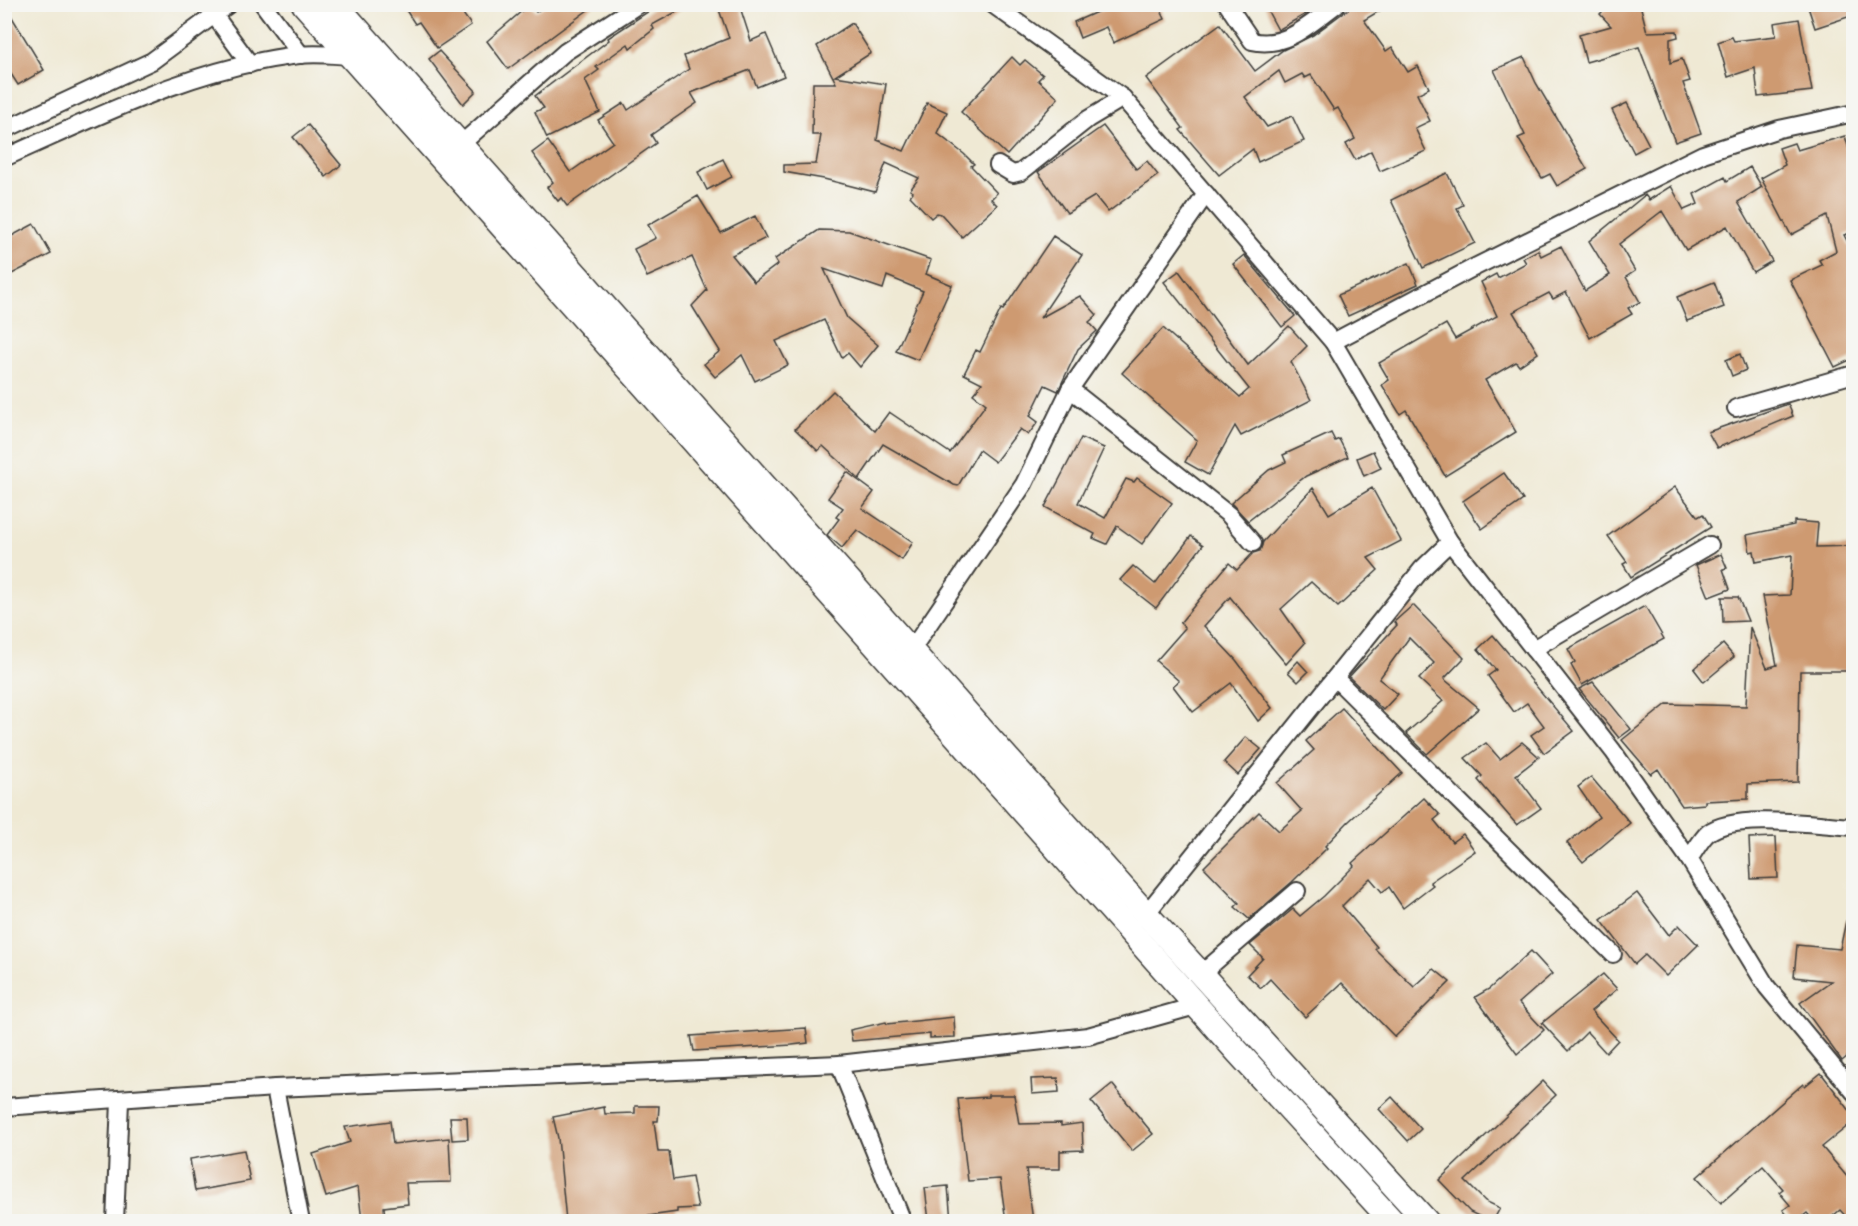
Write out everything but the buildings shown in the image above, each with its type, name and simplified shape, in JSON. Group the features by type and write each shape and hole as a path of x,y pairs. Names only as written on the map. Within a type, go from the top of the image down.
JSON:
{"street":[{"path":"4,130 152,61 229,4"},
{"path":"263,4 301,55"},
{"path":"304,4 441,161 1393,1221"},
{"path":"335,4 1146,914 1426,1221"},
{"path":"460,145 565,52 639,4"},
{"path":"992,4 1123,98 1333,342 1450,542 1612,751 1689,859 1767,987 1854,1092"},
{"path":"1227,4 1252,41 1269,45 1290,38 1337,4"},
{"path":"214,15 250,63"},
{"path":"4,158 166,88 250,63 301,55 350,56"},
{"path":"998,165 1013,174 1021,172 1088,119 1123,98"},
{"path":"1333,342 1471,269 1703,154 1779,129 1854,113"},
{"path":"912,649 1024,484 1070,389 1206,194"},
{"path":"1736,408 1854,374"},
{"path":"1070,389 1229,515 1253,543"},
{"path":"1146,914 1422,569 1450,542"},
{"path":"1533,649 1710,545"},
{"path":"1335,678 1612,954"},
{"path":"1689,859 1708,833 1725,825 1758,821 1854,827"},
{"path":"1201,974 1297,891"},
{"path":"4,1107 120,1101 275,1088 839,1064 1088,1036 1199,1005"},
{"path":"839,1064 903,1221"},
{"path":"275,1088 301,1221"},
{"path":"115,1221 120,1101"}]}
